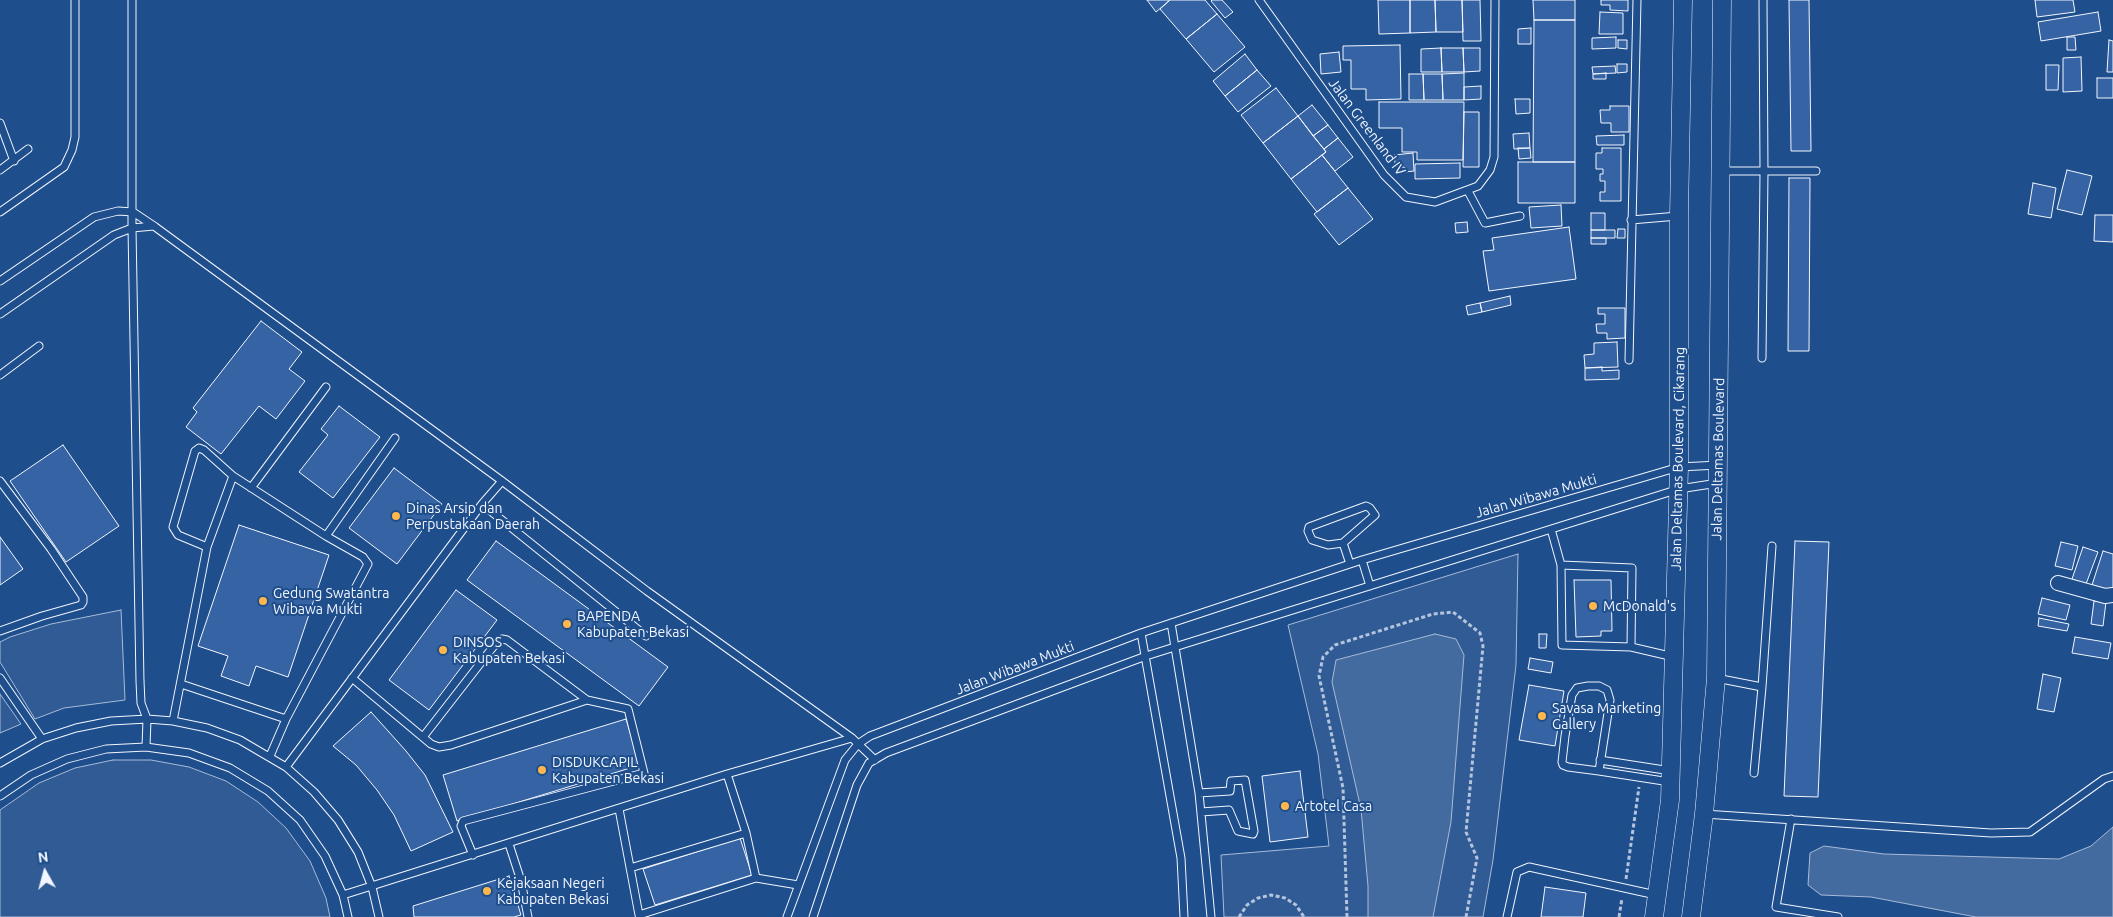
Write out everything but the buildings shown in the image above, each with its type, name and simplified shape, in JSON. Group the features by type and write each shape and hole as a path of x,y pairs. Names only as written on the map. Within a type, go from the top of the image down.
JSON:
{"street":[{"name":"Jalan Deltamas Boulevard, Cikarang","path":"1654,917 1670,800 1671,777 1679,489 1679,216 1683,0"},
{"name":"Jalan Deltamas Boulevard","path":"1690,917 1704,814 1716,678 1722,0"},
{"path":"2058,583 2105,596 2113,595"}],"lane":[{"path":"0,212 64,167 72,150 75,137 75,0"},
{"path":"132,0 132,228 140,681 141,703 147,719 146,747"},
{"name":"Jalan Greenland IV","path":"1259,0 1384,175 1403,195 1412,199 1435,202 1468,191 1482,182 1490,170 1494,157 1495,0"},
{"path":"1629,360 1637,0"},
{"path":"1762,0 1764,172 1762,358"},
{"path":"0,123 14,161"},
{"path":"0,170 28,149"},
{"path":"1720,171 1816,171"},
{"path":"1468,191 1485,223 1520,216"},
{"path":"0,281 94,217 118,211 133,212 502,481 647,591 852,738 875,760"},
{"path":"1631,220 1679,216"},
{"path":"0,314 108,238 132,228 154,226"},
{"path":"0,375 39,346"},
{"path":"251,488 326,387"},
{"path":"326,536 395,438"},
{"path":"207,547 178,535 173,527 195,451 199,448 204,450 233,476 367,561 368,566 286,720 270,756"},
{"name":"Jalan Wibawa Mukti","path":"787,917 845,760 858,744 870,736 1141,633 1362,560 1679,467 1719,465"},
{"path":"173,721 207,547 233,476"},
{"path":"0,481 51,549 83,597 81,605 0,631"},
{"path":"286,767 482,504 502,481"},
{"path":"814,917 857,785 869,763 886,753 1146,656 1679,489 1718,483"},
{"path":"482,504 646,636"},
{"path":"1366,506 1370,508 1375,515 1343,543 1328,545 1312,540 1308,531 1309,527 1366,506"},
{"path":"1552,529 1561,565 1562,645 1632,647 1674,657"},
{"path":"1343,543 1350,564"},
{"path":"1754,773 1772,546"},
{"path":"1362,560 1370,586"},
{"path":"1561,565 1632,568 1632,647"},
{"path":"1171,623 1199,793 1211,917"},
{"path":"1141,633 1180,858 1184,917"},
{"path":"423,737 492,647 502,638 586,700 626,708 644,773 463,821 461,826 473,855"},
{"path":"0,678 42,739"},
{"path":"352,678 430,744 439,746 451,744 586,700"},
{"path":"1716,678 1762,687"},
{"path":"181,684 286,720"},
{"path":"1599,771 1610,700 1607,690 1599,686 1576,688 1572,695 1563,765 1640,778 1671,777"},
{"path":"0,763 42,739 76,728 111,720 147,719 173,721 207,728 240,740 286,767 314,792 338,820 358,852 372,887 379,917"},
{"path":"343,895 728,774 852,738"},
{"path":"0,796 31,775 67,759 106,749 146,747 189,753 230,768 268,791 300,820 325,856 343,895 348,917"},
{"path":"1600,760 1671,777"},
{"path":"728,774 746,833 756,878"},
{"path":"1704,814 1991,833 2030,832 2104,779 2113,776"},
{"path":"1199,793 1230,791 1231,781 1244,780 1253,834 1238,831 1229,810 1201,812"},
{"path":"618,809 639,916 756,878 798,885"},
{"path":"1791,819 1776,906 1838,917"},
{"path":"630,868 746,833"},
{"path":"509,844 521,881 528,917"},
{"path":"1507,917 1516,872 1529,867 1658,895"}],"path":[{"path":"1347,917 1343,788 1319,676 1323,657 1335,645 1433,614 1453,612 1480,633 1483,646 1466,832 1477,858 1466,917"},
{"path":"1619,917 1640,778"},
{"path":"1239,917 1247,905 1258,898 1271,895 1285,898 1296,905 1304,917"}],"shaded area":[{"path":"1518,554 1516,665 1493,860 1483,917 1224,917 1221,855 1329,846 1318,754 1288,625"},
{"path":"121,610 125,700 64,708 35,719 0,662 0,642 51,624"},
{"path":"1435,634 1456,639 1464,655 1451,822 1433,917 1368,917 1368,886 1361,809 1332,682 1336,660"},
{"path":"0,694 21,724 0,733"},
{"path":"113,760 151,760 189,767 226,781 258,802 286,828 310,861 326,898 330,917 0,917 0,810 39,783 75,768"},
{"path":"2113,827 2113,917 1976,917 1871,897 1821,895 1808,885 1810,853 1824,846 1884,854 2059,859 2091,846"}],"place":[{"name":"Dinas Arsip dan Perpustakaan Daerah","path":"396,516"},
{"name":"Gedung Swatantra Wibawa Mukti","path":"263,601"},
{"name":"McDonald's","path":"1593,606"},
{"name":"BAPENDA Kabupaten Bekasi","path":"567,624"},
{"name":"DINSOS Kabupaten Bekasi","path":"443,650"},
{"name":"Savasa Marketing Gallery","path":"1542,716"},
{"name":"DISDUKCAPIL Kabupaten Bekasi","path":"542,770"},
{"name":"Artotel Casa","path":"1285,806"},
{"name":"Kejaksaan Negeri Kabupaten Bekasi","path":"487,891"}]}
